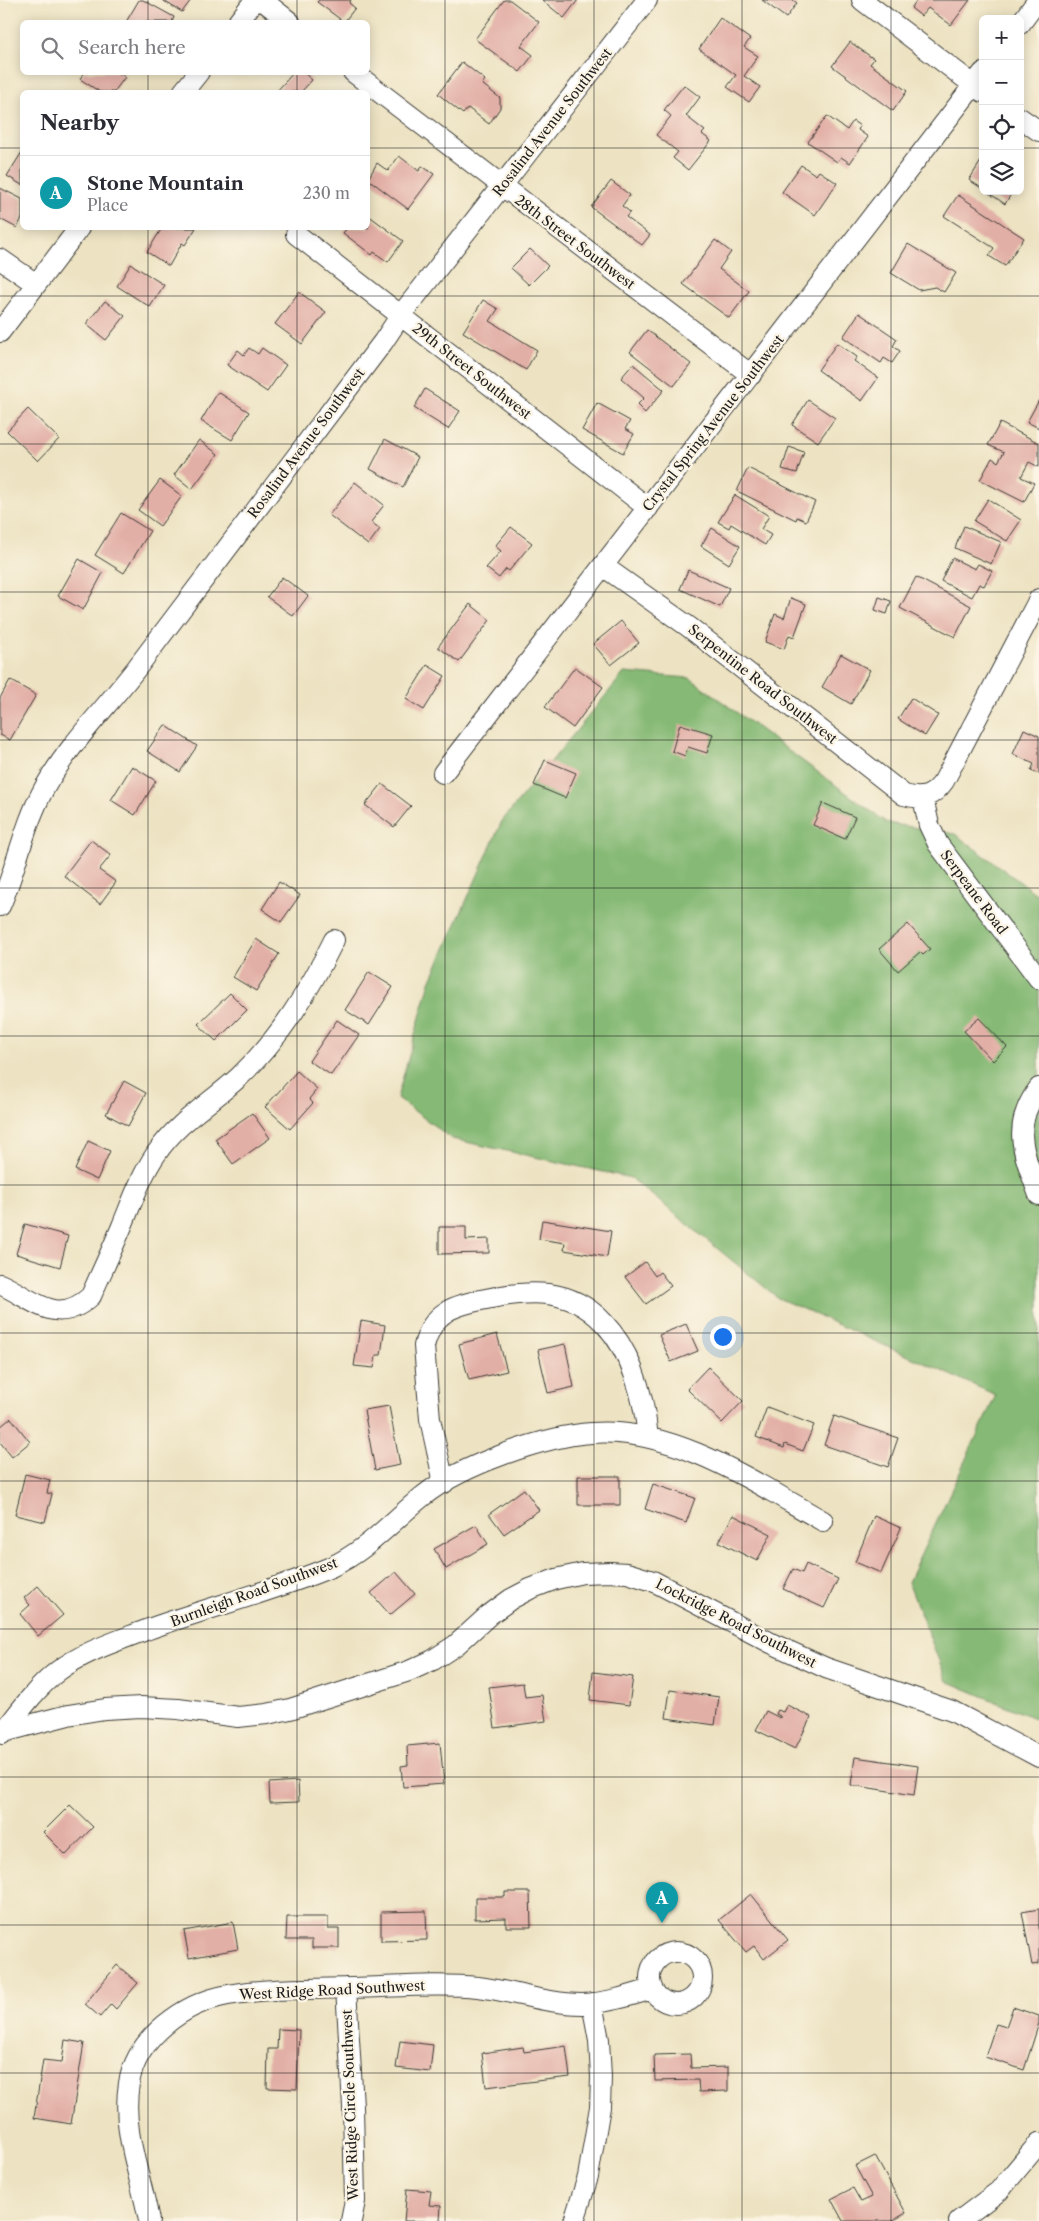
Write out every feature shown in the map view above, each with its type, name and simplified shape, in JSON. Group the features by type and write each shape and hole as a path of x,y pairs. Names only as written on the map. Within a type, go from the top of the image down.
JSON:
{"street":[{"path":"240,20 256,0"},
{"path":"262,0 287,20"},
{"name":"Rosalind Avenue Southwest","path":"0,906 12,879 31,815 46,786 64,759 140,664 372,357 401,315 647,0"},
{"path":"862,0 979,82"},
{"path":"1024,19 1038,0"},
{"path":"185,90 197,75"},
{"name":"28th Street Southwest","path":"357,75 751,375"},
{"name":"Crystal Spring Avenue Southwest","path":"443,772 979,84"},
{"path":"1024,121 1039,131"},
{"path":"0,332 77,230"},
{"name":"29th Street Southwest","path":"296,234 648,508"},
{"path":"0,259 36,284"},
{"name":"Serpentine Road Southwest","path":"603,566 689,627 904,795 923,798"},
{"path":"923,798 938,790 944,781 1037,610"},
{"name":"Serpeane Road","path":"923,798 929,826 938,844 1039,979"},
{"path":"0,1284 44,1308 63,1311 81,1305 91,1296 142,1179 156,1154 194,1112 238,1078 264,1052 288,1022 314,981 334,940"},
{"path":"1039,1088 1026,1111 1021,1134 1023,1150 1039,1195"},
{"path":"444,1483 430,1419 424,1346 427,1334 434,1322 442,1314 459,1304 518,1292 543,1292 568,1299 586,1308 603,1321 628,1359 639,1386 648,1438"},
{"name":"Burnleigh Road Southwest","path":"2,1735 36,1692 57,1672 84,1654 115,1640 247,1597 331,1566 356,1554 379,1537 424,1495 468,1469 508,1453 549,1441 591,1433 627,1434 675,1445 754,1481 823,1521"},
{"name":"Lockridge Road Southwest","path":"2,1735 68,1715 105,1709 142,1707 178,1709 238,1717 290,1709 409,1671 434,1660 456,1645 489,1615 511,1599 530,1589 565,1577 610,1572 627,1573 653,1581 771,1643 826,1668 952,1711 1039,1756"},
{"name":"West Ridge Road Southwest","path":"149,2221 129,2133 127,2107 130,2082 136,2063 146,2045 159,2029 175,2017 202,2003 227,1996 278,1990 428,1986 476,1987 546,2000 592,2003 620,1999 652,1989"},
{"name":"West Ridge Circle Southwest","path":"346,1988 353,2115 355,2201 351,2221"},
{"path":"574,2221 588,2177 600,2107 601,2077 592,2003"},
{"path":"959,2221 999,2191 1039,2143"}],"green space":[{"path":"624,673 690,678 887,823 955,834 1039,896 1039,1720 947,1681 908,1582 996,1395 778,1298 631,1178 452,1139 397,1098 430,982 502,821"}],"building":[{"path":"139,0 143,0 174,17 173,20 127,20"},
{"path":"162,0 191,0 182,12"},
{"path":"319,0 351,0 349,3 355,8 346,20 341,20 317,2"},
{"path":"504,0 510,0 539,22 521,46 533,55 520,72 475,39"},
{"path":"542,0 578,0 564,18"},
{"path":"762,0 793,0 797,3 786,18"},
{"path":"917,0 970,0 951,25 928,8 921,16 911,8"},
{"path":"720,18 750,39 744,47 758,56 744,76 760,87 749,102 727,87 736,75 699,49"},
{"path":"850,42 874,59 870,64 907,91 893,111 832,66"},
{"path":"462,62 485,80 482,84 500,98 500,108 489,124 468,108 463,114 438,94"},
{"path":"82,75 122,75 125,77 115,90 97,90 80,79"},
{"path":"291,75 306,75 312,80 303,90 278,90"},
{"path":"684,85 700,97 686,116 705,131 702,134 711,141 688,170 673,158 678,152 656,135 671,116 664,110"},
{"path":"827,116 847,130 853,121 860,126 858,130 868,137 850,163 841,157 837,162 808,142"},
{"path":"20,155 20,184 7,176"},
{"path":"399,156 419,171 422,166 434,174 408,209 370,180 370,175 377,163 388,171"},
{"path":"979,164 979,186 969,180"},
{"path":"801,165 816,175 819,171 837,183 815,215 782,192"},
{"path":"611,181 630,195 622,206 630,212 626,217 650,235 642,245 591,207"},
{"path":"0,188 20,198 20,222 17,228 0,219"},
{"path":"958,195 1024,238 1005,266 989,256 994,248 944,216"},
{"path":"992,195 1011,195 1005,204"},
{"path":"370,216 403,241 388,262 374,252 372,255 343,233 345,230 370,230"},
{"path":"161,230 195,230 185,245 182,243 169,266 147,252"},
{"path":"715,240 731,252 719,269 749,291 729,318 683,284"},
{"path":"908,244 956,273 944,292 935,287 919,290 891,273"},
{"path":"530,249 548,266 529,285 511,268"},
{"path":"131,264 164,285 150,307 117,286"},
{"path":"299,292 326,312 302,344 275,324"},
{"path":"483,300 498,309 490,321 537,350 526,370 463,332"},
{"path":"105,301 125,316 106,340 86,324"},
{"path":"859,313 897,339 893,346 900,351 892,363 884,358 881,363 843,337"},
{"path":"647,330 691,364 674,386 630,352"},
{"path":"837,343 857,357 854,361 878,378 862,401 818,370"},
{"path":"249,348 258,354 262,348 286,365 267,392 227,365 238,350 244,355"},
{"path":"633,364 664,390 645,413 637,405 644,398 621,378"},
{"path":"425,389 460,411 448,429 414,408"},
{"path":"218,392 249,412 232,440 201,421"},
{"path":"808,400 835,418 818,442 792,425"},
{"path":"1039,400 1039,428 1027,422"},
{"path":"597,403 630,421 625,429 634,434 623,453 582,430"},
{"path":"28,409 59,439 38,461 7,431"},
{"path":"1000,423 1039,443 1039,467 1029,462 1021,477 1034,483 1024,502 980,480 992,458 998,462 1004,452 988,445"},
{"path":"385,439 418,457 403,487 370,469"},
{"path":"199,440 218,454 192,489 174,475"},
{"path":"789,447 804,452 797,473 782,469"},
{"path":"748,468 815,502 806,521 797,517 796,520 737,491"},
{"path":"160,480 182,496 160,526 138,510"},
{"path":"355,482 384,505 371,522 380,529 368,545 329,515"},
{"path":"735,495 769,516 761,529 771,535 765,545 731,524 729,528 718,522"},
{"path":"988,499 1021,520 1007,541 974,521"},
{"path":"121,513 150,531 124,573 95,555"},
{"path":"964,526 1001,542 991,564 955,548"},
{"path":"511,527 532,543 509,571 506,569 499,578 486,568 501,551 495,546"},
{"path":"712,528 740,546 729,564 701,546"},
{"path":"952,558 975,569 978,564 992,571 984,586 979,584 972,597 941,581"},
{"path":"79,559 103,573 83,610 58,596"},
{"path":"688,570 729,588 720,607 680,589"},
{"path":"282,577 308,596 293,616 267,597"},
{"path":"916,577 971,606 955,637 900,608"},
{"path":"879,597 891,601 887,614 875,610"},
{"path":"791,598 806,604 794,637 789,635 784,649 765,642 775,614 784,618"},
{"path":"470,604 490,620 459,662 438,647"},
{"path":"621,621 639,643 611,665 593,644"},
{"path":"841,654 870,670 851,704 822,687"},
{"path":"427,665 445,676 424,710 406,699"},
{"path":"575,667 603,687 573,728 545,707"},
{"path":"10,680 36,695 10,740 0,735 0,698"},
{"path":"911,698 938,715 925,736 898,719"},
{"path":"680,724 713,734 707,753 688,747 685,756 672,751"},
{"path":"165,725 197,746 180,772 147,751"},
{"path":"1024,729 1039,736 1039,774 1031,771 1034,764 1013,754"},
{"path":"545,760 576,773 565,798 534,785"},
{"path":"132,766 156,781 135,815 111,800"},
{"path":"382,784 411,806 394,827 365,805"},
{"path":"823,803 855,817 845,839 813,825"},
{"path":"91,840 111,855 99,870 116,882 100,904 64,876"},
{"path":"279,882 300,895 281,922 262,909"},
{"path":"908,924 930,949 923,955 920,952 898,971 879,949"},
{"path":"256,939 279,954 256,991 233,977"},
{"path":"369,972 393,987 369,1025 345,1010"},
{"path":"230,993 247,1010 216,1041 198,1024"},
{"path":"979,1018 1007,1047 993,1061 964,1031"},
{"path":"337,1020 359,1035 331,1075 309,1061"},
{"path":"297,1071 317,1089 309,1099 313,1103 290,1129 265,1107"},
{"path":"124,1081 146,1093 128,1126 106,1114"},
{"path":"252,1113 270,1138 233,1164 215,1139"},
{"path":"88,1141 110,1151 97,1180 75,1170"},
{"path":"542,1220 611,1231 607,1257 564,1250 565,1243 539,1239"},
{"path":"25,1224 68,1236 60,1267 16,1254"},
{"path":"439,1227 466,1227 466,1240 489,1239 489,1253 439,1254"},
{"path":"645,1262 655,1276 660,1272 671,1286 646,1304 625,1277"},
{"path":"361,1321 385,1325 381,1355 376,1355 374,1368 354,1366"},
{"path":"686,1324 698,1351 671,1362 659,1335"},
{"path":"497,1334 507,1371 469,1380 459,1344"},
{"path":"565,1344 574,1387 548,1393 538,1350"},
{"path":"708,1367 743,1401 722,1423 687,1389"},
{"path":"389,1406 400,1465 375,1470 364,1410"},
{"path":"767,1407 814,1425 803,1451 785,1444 784,1448 756,1437"},
{"path":"834,1416 898,1438 888,1467 824,1445"},
{"path":"11,1418 30,1442 12,1457 0,1442 0,1427"},
{"path":"25,1474 50,1480 47,1493 52,1494 45,1522 15,1515"},
{"path":"578,1476 620,1476 620,1505 578,1505"},
{"path":"653,1484 695,1498 686,1523 645,1509"},
{"path":"524,1489 539,1510 504,1534 489,1514"},
{"path":"733,1515 771,1534 757,1561 719,1542"},
{"path":"874,1516 901,1528 881,1573 855,1562"},
{"path":"476,1525 488,1544 446,1569 434,1549"},
{"path":"806,1564 838,1579 824,1608 783,1589 793,1569 802,1573"},
{"path":"396,1572 415,1594 390,1615 371,1593"},
{"path":"38,1586 63,1615 38,1636 20,1614 30,1605 24,1598"},
{"path":"593,1672 633,1677 629,1705 590,1700"},
{"path":"523,1683 525,1697 542,1695 546,1721 495,1728 489,1687"},
{"path":"670,1690 719,1697 715,1725 666,1718"},
{"path":"787,1705 811,1717 795,1749 756,1730 766,1711 780,1718 776,1714 778,1710 783,1712"},
{"path":"440,1743 444,1784 403,1787 401,1766 408,1765 407,1746"},
{"path":"855,1757 918,1766 914,1795 851,1785"},
{"path":"298,1781 299,1802 270,1803 269,1783"},
{"path":"70,1805 93,1827 66,1855 43,1832"},
{"path":"505,1892 530,1892 531,1927 506,1927 506,1918 475,1919 475,1897 505,1897"},
{"path":"751,1894 788,1940 764,1959 754,1946 746,1952 719,1920"},
{"path":"1039,1909 1039,1964 1032,1965 1022,1912"},
{"path":"426,1911 427,1940 381,1941 381,1912"},
{"path":"287,1917 328,1917 328,1929 339,1929 339,1948 312,1948 312,1940 286,1940"},
{"path":"233,1922 238,1949 189,1958 184,1931"},
{"path":"117,1965 138,1983 116,2009 111,2004 100,2017 85,2004"},
{"path":"1013,2007 1039,2016 1039,2023 1024,2070 985,2057 996,2024 1006,2027"},
{"path":"278,2029 299,2030 297,2089 267,2088 268,2049 277,2049"},
{"path":"65,2040 84,2043 71,2124 34,2118 43,2060 62,2062"},
{"path":"400,2041 433,2045 430,2072 396,2068"},
{"path":"566,2046 570,2077 486,2087 482,2053 523,2047 524,2052"},
{"path":"690,2054 691,2068 728,2067 728,2091 699,2092 698,2080 655,2081 654,2055"},
{"path":"875,2156 906,2213 892,2221 843,2221 831,2199 853,2188 861,2202 872,2197 855,2166"},
{"path":"407,2189 431,2191 429,2205 441,2206 440,2221 404,2221"}],"place":[{"name":"Stone Mountain","path":"662,1923"}]}
